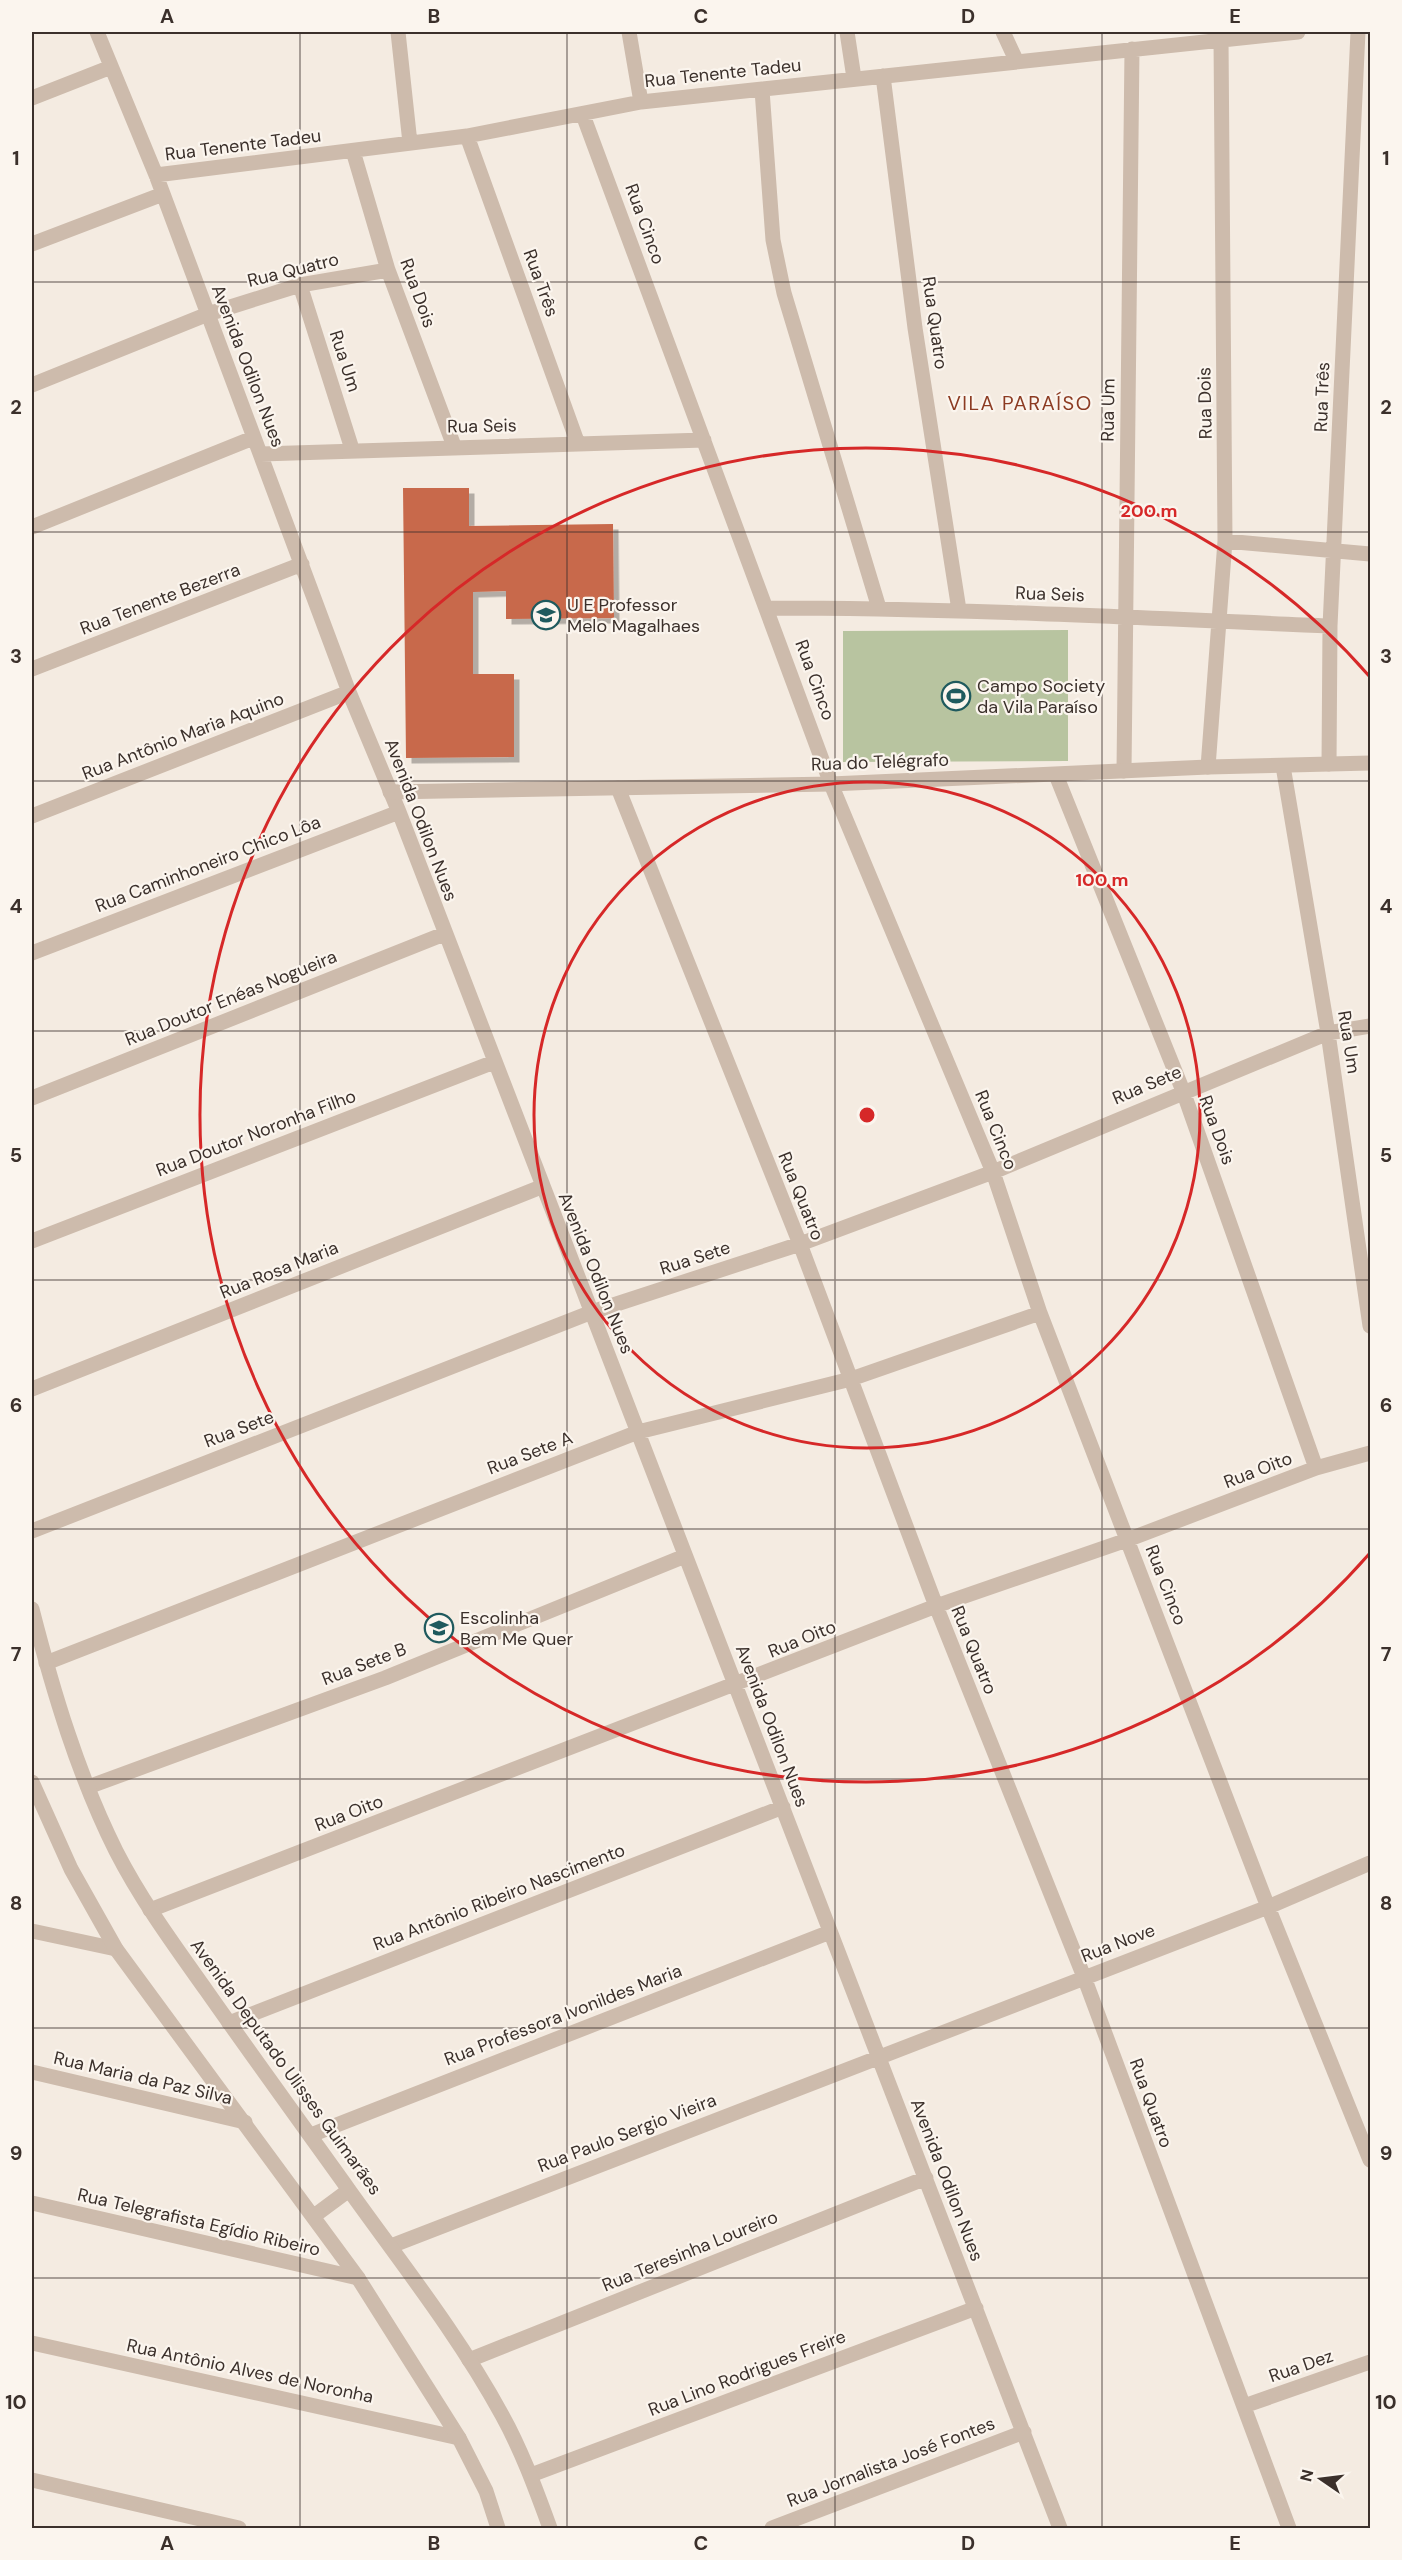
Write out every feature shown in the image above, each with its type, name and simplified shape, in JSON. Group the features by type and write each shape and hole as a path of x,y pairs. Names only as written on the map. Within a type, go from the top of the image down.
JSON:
{"street":[{"name":"Avenida Odilon Nues","path":"97,32 156,175 349,692 399,812 541,1187 592,1312 1060,2529"},
{"path":"398,32 410,142"},
{"path":"629,32 640,102"},
{"path":"847,32 854,78"},
{"path":"1003,32 1016,60"},
{"name":"Rua Tenente Tadeu","path":"156,175 466,136 583,115 640,102 1279,32 1298,32"},
{"name":"Rua Três","path":"1329,764 1330,626 1358,32"},
{"name":"Rua Dois","path":"1208,766 1226,541 1221,39"},
{"name":"Rua Um","path":"1124,771 1132,49"},
{"path":"32,98 111,67"},
{"name":"Rua Quatro","path":"883,76 915,328 959,610"},
{"path":"762,90 771,220 784,293 879,608"},
{"name":"Rua Cinco","path":"583,115 768,608 831,784 993,1172 1040,1313 1268,1907 1371,2160"},
{"name":"Rua Três","path":"466,136 578,444"},
{"name":"Rua Dois","path":"353,151 388,270 454,446"},
{"path":"32,244 163,194"},
{"name":"Rua Quatro","path":"32,386 208,314 300,285 388,270"},
{"name":"Rua Um","path":"300,285 352,449"},
{"path":"32,527 253,438"},
{"name":"Rua Seis","path":"261,454 352,449 704,440"},
{"path":"1226,541 1371,554"},
{"name":"Rua Tenente Bezerra","path":"32,669 302,564"},
{"name":"Rua Seis","path":"768,608 959,610 1330,626"},
{"name":"Rua Antônio Maria Aquino","path":"32,816 349,692"},
{"name":"Rua do Telégrafo","path":"390,792 831,784 1208,766 1371,764"},
{"name":"Rua Um","path":"1283,766 1328,1033 1371,1326"},
{"name":"Rua Dois","path":"1056,775 1183,1091 1317,1468"},
{"name":"Rua Quatro","path":"618,788 800,1244 936,1606 1084,1977 1289,2529"},
{"name":"Rua Caminhoneiro Chico Lôa","path":"32,953 399,812"},
{"name":"Rua Doutor Enéas Nogueira","path":"32,1098 444,934"},
{"name":"Rua Sete","path":"32,1531 592,1312 800,1244 993,1172 1183,1091 1328,1033 1371,1026"},
{"name":"Rua Doutor Noronha Filho","path":"32,1241 494,1062"},
{"name":"Rua Rosa Maria","path":"32,1389 541,1187"},
{"name":"Rua Sete A","path":"46,1663 638,1432 851,1379 1040,1313"},
{"name":"Rua Oito","path":"150,1910 735,1686 936,1606 1127,1540 1317,1468 1371,1453"},
{"name":"Rua Sete B","path":"88,1787 385,1678 685,1556"},
{"name":"Avenida Deputado Ulisses Guimarães","path":"32,1609 46,1663 88,1787 116,1851 150,1910 391,2246 469,2360 503,2416 531,2475 550,2529"},
{"path":"32,1782 35,1799 71,1869 117,1949 358,2278 459,2438 486,2491 498,2529"},
{"name":"Rua Antônio Ribeiro Nascimento","path":"229,2023 783,1807"},
{"name":"Rua Nove","path":"878,2057 1268,1907 1371,1863"},
{"path":"32,1931 117,1949"},
{"name":"Rua Professora Ivonildes Maria","path":"311,2134 830,1932"},
{"name":"Rua Paulo Sergio Vieira","path":"391,2246 878,2057"},
{"name":"Rua Maria da Paz Silva","path":"32,2072 245,2122"},
{"name":"Rua Teresinha Loureiro","path":"469,2360 926,2178"},
{"path":"314,2216 349,2190"},
{"name":"Rua Telegrafista Egídio Ribeiro","path":"32,2203 358,2278"},
{"name":"Rua Lino Rodrigues Freire","path":"531,2475 976,2308"},
{"name":"Rua Antônio Alves de Noronha","path":"32,2343 459,2438"},
{"name":"Rua Dez","path":"1244,2406 1371,2362"},
{"name":"Rua Jornalista José Fontes","path":"772,2529 1024,2432"},
{"path":"32,2480 239,2529"}],"green space":[{"name":"Campo Society da Vila Paraíso","path":"1068,630 1068,761 843,762 843,631"}],"building":[{"path":"403,488 469,488 469,526 613,524 614,618 506,619 506,591 473,592 473,674 514,674 514,757 406,758"}],"place":[{"name":"U E Professor Melo Magalhaes","path":"546,615"},
{"name":"Campo Society da Vila Paraíso","path":"956,696"},
{"name":"Escolinha Bem Me Quer","path":"439,1628"}],"district":[{"name":"VILA PARAÍSO","path":"1020,403"}]}
